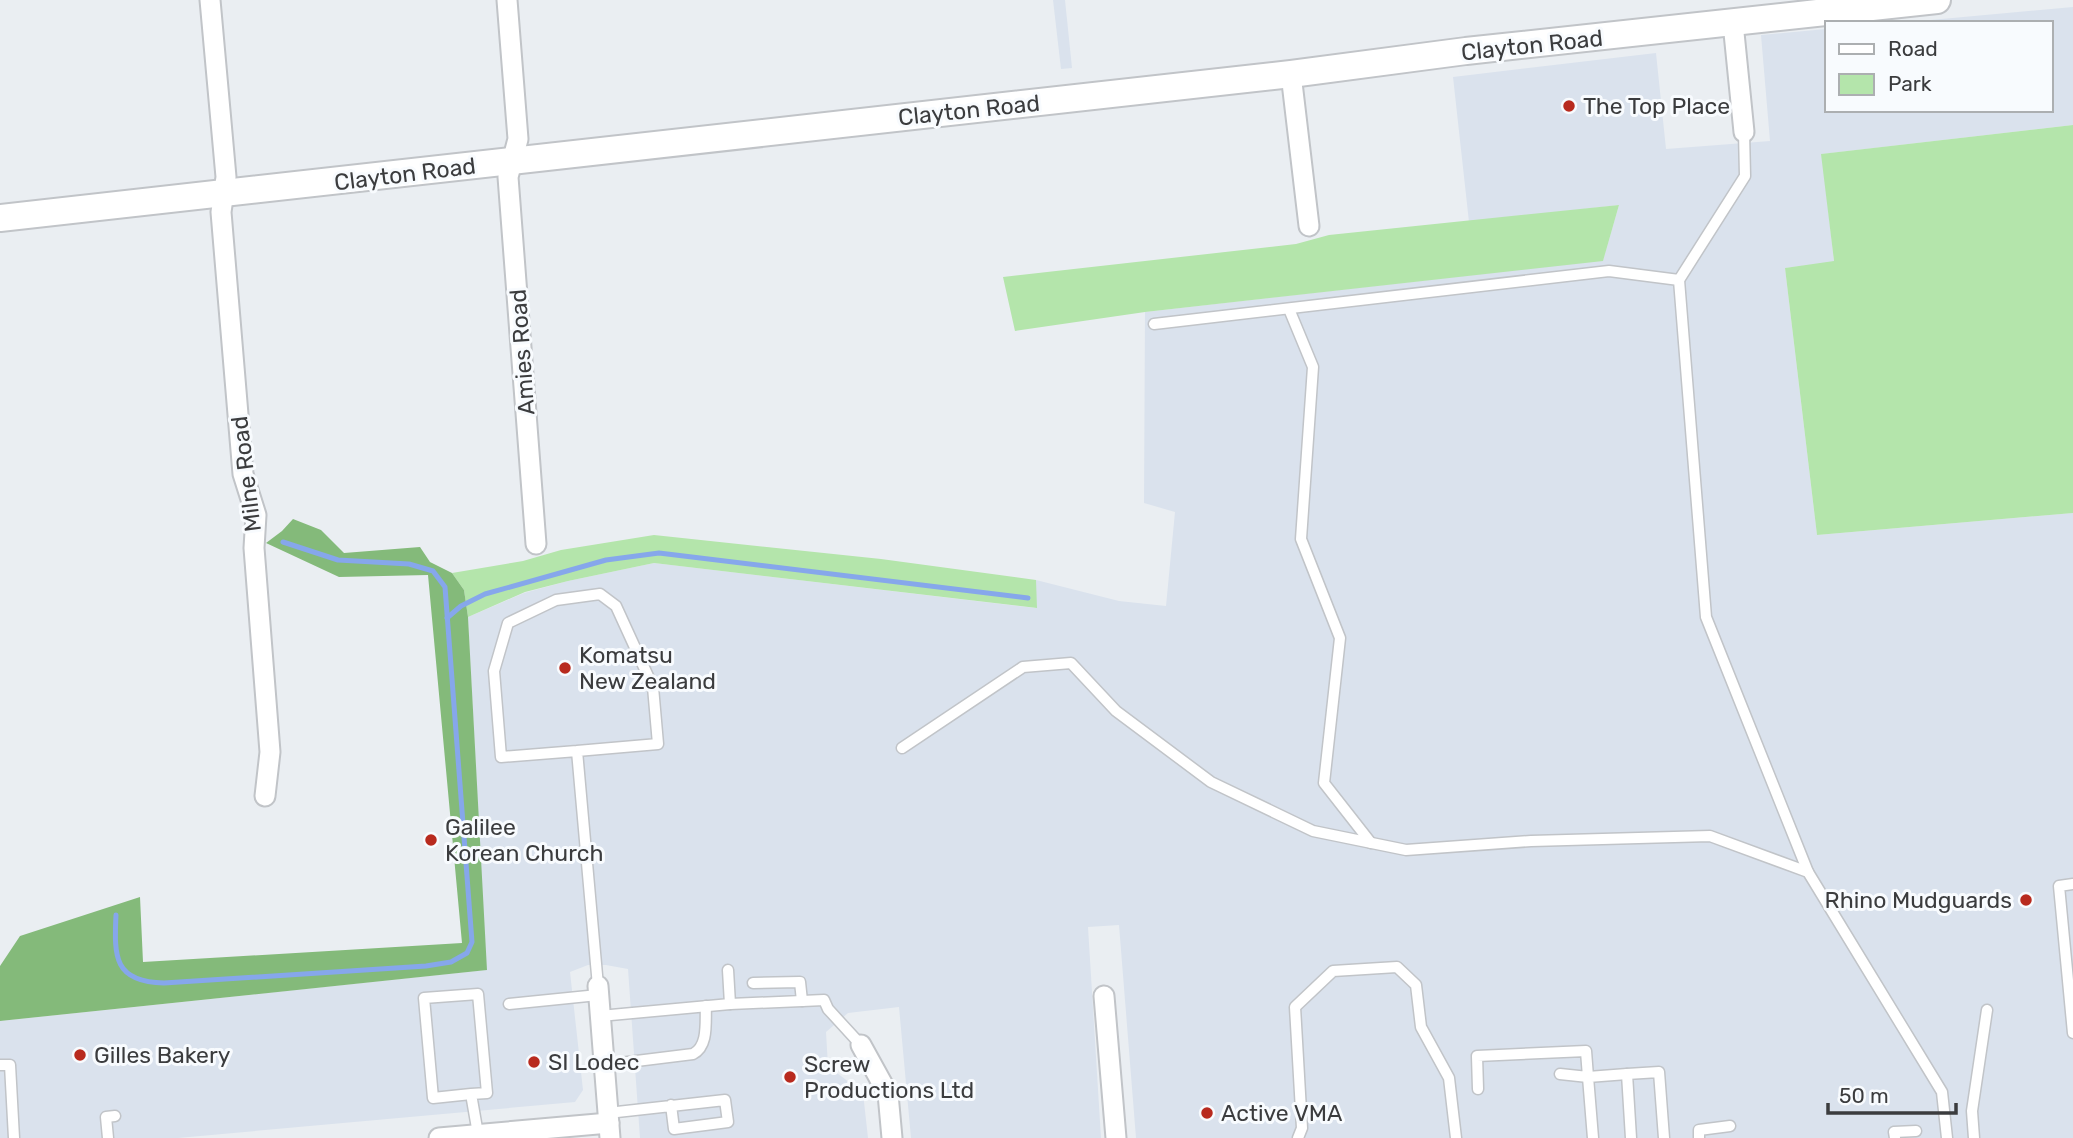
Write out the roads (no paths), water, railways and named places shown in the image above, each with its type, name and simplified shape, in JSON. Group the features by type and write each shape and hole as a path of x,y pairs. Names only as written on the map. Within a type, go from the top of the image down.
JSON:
{"main road":[{"name":"Clayton Road","path":"0,218 1733,23 1780,8 1937,0"}],"street":[{"name":"Milne Road","path":"210,0 226,177 221,212 243,474 256,515 254,548 270,751 265,796"},
{"name":"Amies Road","path":"507,0 518,139 508,177 536,544"},
{"path":"1733,23 1744,132"},
{"path":"1291,74 1309,226"},
{"path":"439,1138 609,1125 598,991"},
{"path":"1104,996 1116,1138"},
{"path":"861,1045 888,1094 892,1138"}],"lane":[{"path":"1744,132 1745,176 1679,280 1706,617 1808,872 1942,1092 1947,1138"},
{"path":"1154,324 1609,271 1679,280"},
{"path":"1289,309 1313,367 1301,539 1340,638 1324,783 1371,843"},
{"path":"600,594 616,606 653,687 658,744 576,751 501,757 494,671 508,623 556,600 600,594"},
{"path":"902,748 1023,667 1071,663 1116,711 1211,782 1313,831 1406,850 1531,841 1710,836 1808,872"},
{"path":"509,1004 598,991 576,751"},
{"path":"2073,884 2059,886 2073,1033"},
{"path":"1298,1138 1303,1128 1295,1007 1333,971 1397,967 1416,985 1421,1027 1449,1078 1456,1138"},
{"path":"729,970 730,1004"},
{"path":"753,983 800,982 802,1000"},
{"path":"478,994 487,1093 471,1094 433,1097 424,998 478,994"},
{"path":"600,1016 730,1004 824,1000 828,1009 861,1045"},
{"path":"604,1065 699,1051 704,1039 706,1006"},
{"path":"1974,1138 1972,1111 1987,1010"},
{"path":"1478,1089 1476,1056 1586,1051 1594,1138"},
{"path":"0,1065 10,1065 14,1138"},
{"path":"1560,1074 1588,1077 1660,1072 1664,1138"},
{"path":"1627,1074 1632,1138"},
{"path":"471,1094 478,1135"},
{"path":"609,1125 671,1105 725,1100 727,1122 674,1129 671,1105"},
{"path":"108,1138 106,1117 115,1116"},
{"path":"1699,1138 1699,1129 1730,1126"},
{"path":"1895,1138 1894,1132 1916,1131"}],"waterway":[{"path":"116,915 116,943 120,964 135,978 148,982 426,966 451,962 467,953 472,942 445,587 433,571 409,564 338,560 283,542"},
{"path":"447,618 461,606 485,594 606,560 659,553 1028,598"}],"place":[{"name":"The Top Place","path":"1569,106"},
{"name":"Komatsu New Zealand","path":"565,668"},
{"name":"Galilee Korean Church","path":"431,840"},
{"name":"Rhino Mudguards","path":"2026,900"},
{"name":"Gilles Bakery","path":"80,1055"},
{"name":"SI Lodec","path":"534,1062"},
{"name":"Screw Productions Ltd","path":"790,1077"},
{"name":"Active VMA","path":"1207,1113"}]}
